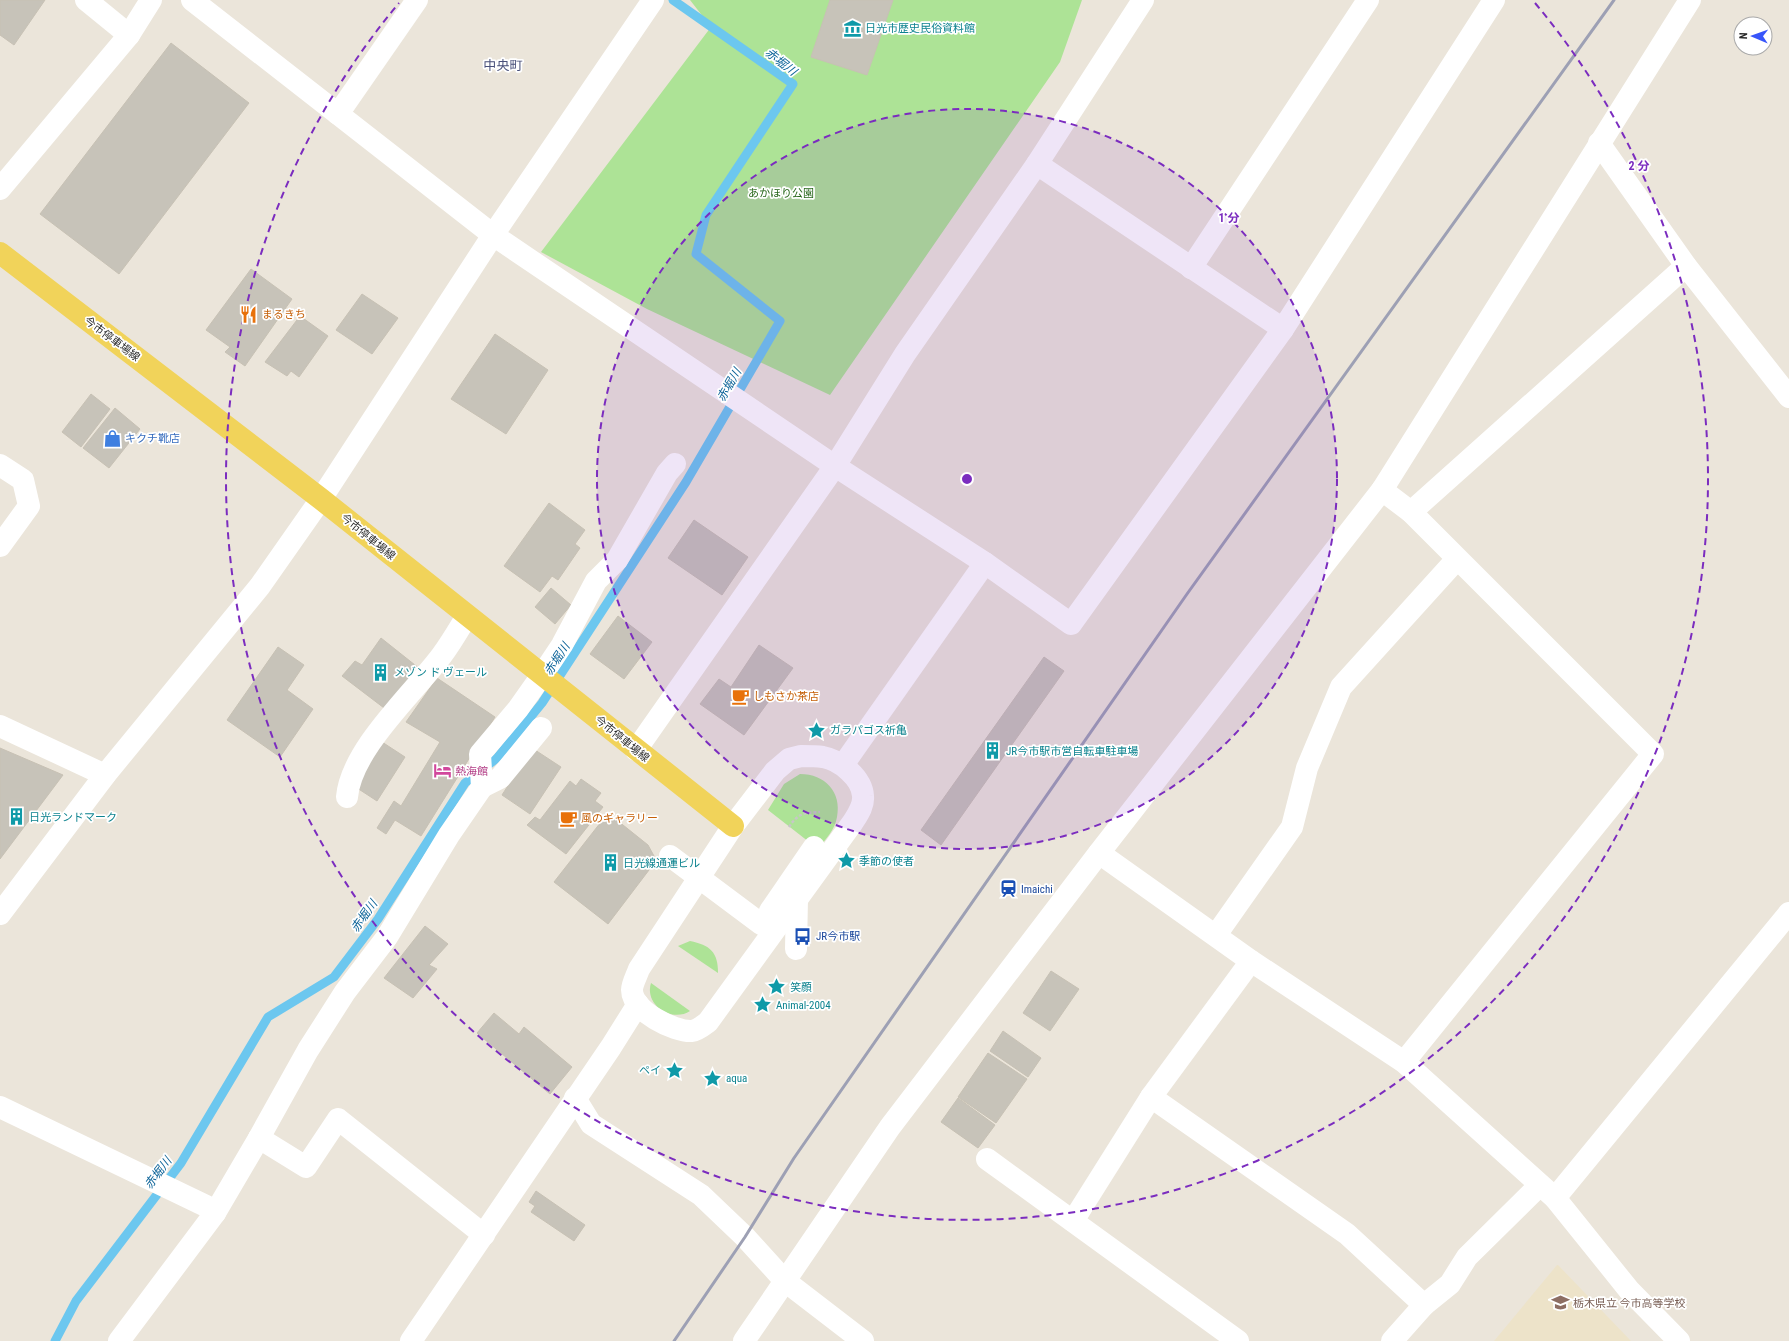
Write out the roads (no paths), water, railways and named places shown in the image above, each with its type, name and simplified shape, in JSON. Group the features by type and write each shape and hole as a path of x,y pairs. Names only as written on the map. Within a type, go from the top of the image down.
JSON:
{"main road":[{"name":"今市停車場線","path":"0,253 321,499 732,826"}],"street":[{"path":"86,0 129,35"},
{"path":"0,189 129,35 151,0"},
{"path":"192,0 493,234 835,466 986,563 1071,624 1283,329 1494,0"},
{"path":"338,114 417,0"},
{"path":"0,914 105,775 260,586 321,499 493,234 653,0"},
{"path":"636,750 835,466 905,354 1038,164 1143,0"},
{"path":"1191,268 1368,0"},
{"path":"744,1341 890,1127 1099,853 1382,490 1690,0"},
{"path":"1599,143 1686,266 1789,397"},
{"path":"1038,164 1283,329"},
{"path":"1411,512 1686,266"},
{"path":"482,786 480,754 518,709 543,676 562,645 596,581 617,560 667,473 675,464"},
{"path":"0,465 23,480 29,506 0,546"},
{"path":"1382,490 1411,512 1654,754 1404,1062"},
{"path":"1216,935 1292,827 1307,768 1341,687 1457,559"},
{"path":"843,766 986,563"},
{"path":"347,797 348,785 352,772 360,758 382,726 443,654 467,616"},
{"path":"0,726 105,775"},
{"path":"119,1341 215,1213 320,1031 345,992 387,937 449,835 482,786 500,778 541,728"},
{"path":"801,756 824,757 843,766 860,784 863,796 862,807 853,822 708,1022 694,1031 678,1030 643,1011 632,990 639,969 732,826 775,770 789,759 801,756"},
{"path":"761,924 814,847"},
{"path":"1099,853 1251,961 1404,1062 1548,1191 1629,1290 1679,1341"},
{"path":"670,856 761,924"},
{"path":"761,924 797,898"},
{"path":"796,949 797,898"},
{"path":"1392,1341 1424,1305 1450,1284 1467,1257 1548,1191 1789,913"},
{"path":"1073,1221 1151,1097 1251,961"},
{"path":"411,1341 611,1047 638,1004"},
{"path":"1151,1097 1347,1234 1424,1305"},
{"path":"576,1098 591,1124 701,1195 745,1237 785,1281 862,1341"},
{"path":"0,1107 198,1202 215,1213"},
{"path":"259,1138 306,1167 338,1119 484,1235"},
{"path":"987,1159 1238,1341"}],"waterway":[{"name":"赤堀川","path":"55,1341 76,1301 181,1163 268,1017 334,977 378,919 465,783 497,758 542,703 686,482 780,321 696,254 706,215 793,84 673,0"}],"railway":[{"path":"674,1341 745,1237 794,1158 1187,594 1614,0"}],"place":[{"name":"日光市歴史民俗資料館","path":"852,28"},
{"name":"まるきち","path":"249,314"},
{"name":"キクチ靴店","path":"112,438"},
{"name":"メゾン ド ヴェール","path":"381,672"},
{"name":"しもさか茶店","path":"740,696"},
{"name":"ガラパゴス祈亀","path":"817,730"},
{"name":"JR今市駅市営自転車駐車場","path":"993,751"},
{"name":"熱海館","path":"442,771"},
{"name":"日光ランドマーク","path":"16,817"},
{"name":"風のギャラリー","path":"568,818"},
{"name":"季節の使者","path":"846,861"},
{"name":"日光線通運ビル","path":"610,863"},
{"name":"Imaichi","path":"1008,889"},
{"name":"JR今市駅","path":"803,936"},
{"name":"笑顔","path":"777,987"},
{"name":"Animal-2004","path":"763,1005"},
{"name":"ペイ","path":"674,1070"},
{"name":"aqua","path":"713,1078"},
{"name":"栃木県立 今市高等学校","path":"1560,1303"}],"district":[{"name":"中央町","path":"503,65"}],"park label":[{"name":"あかほり公園","path":"781,193"}]}
